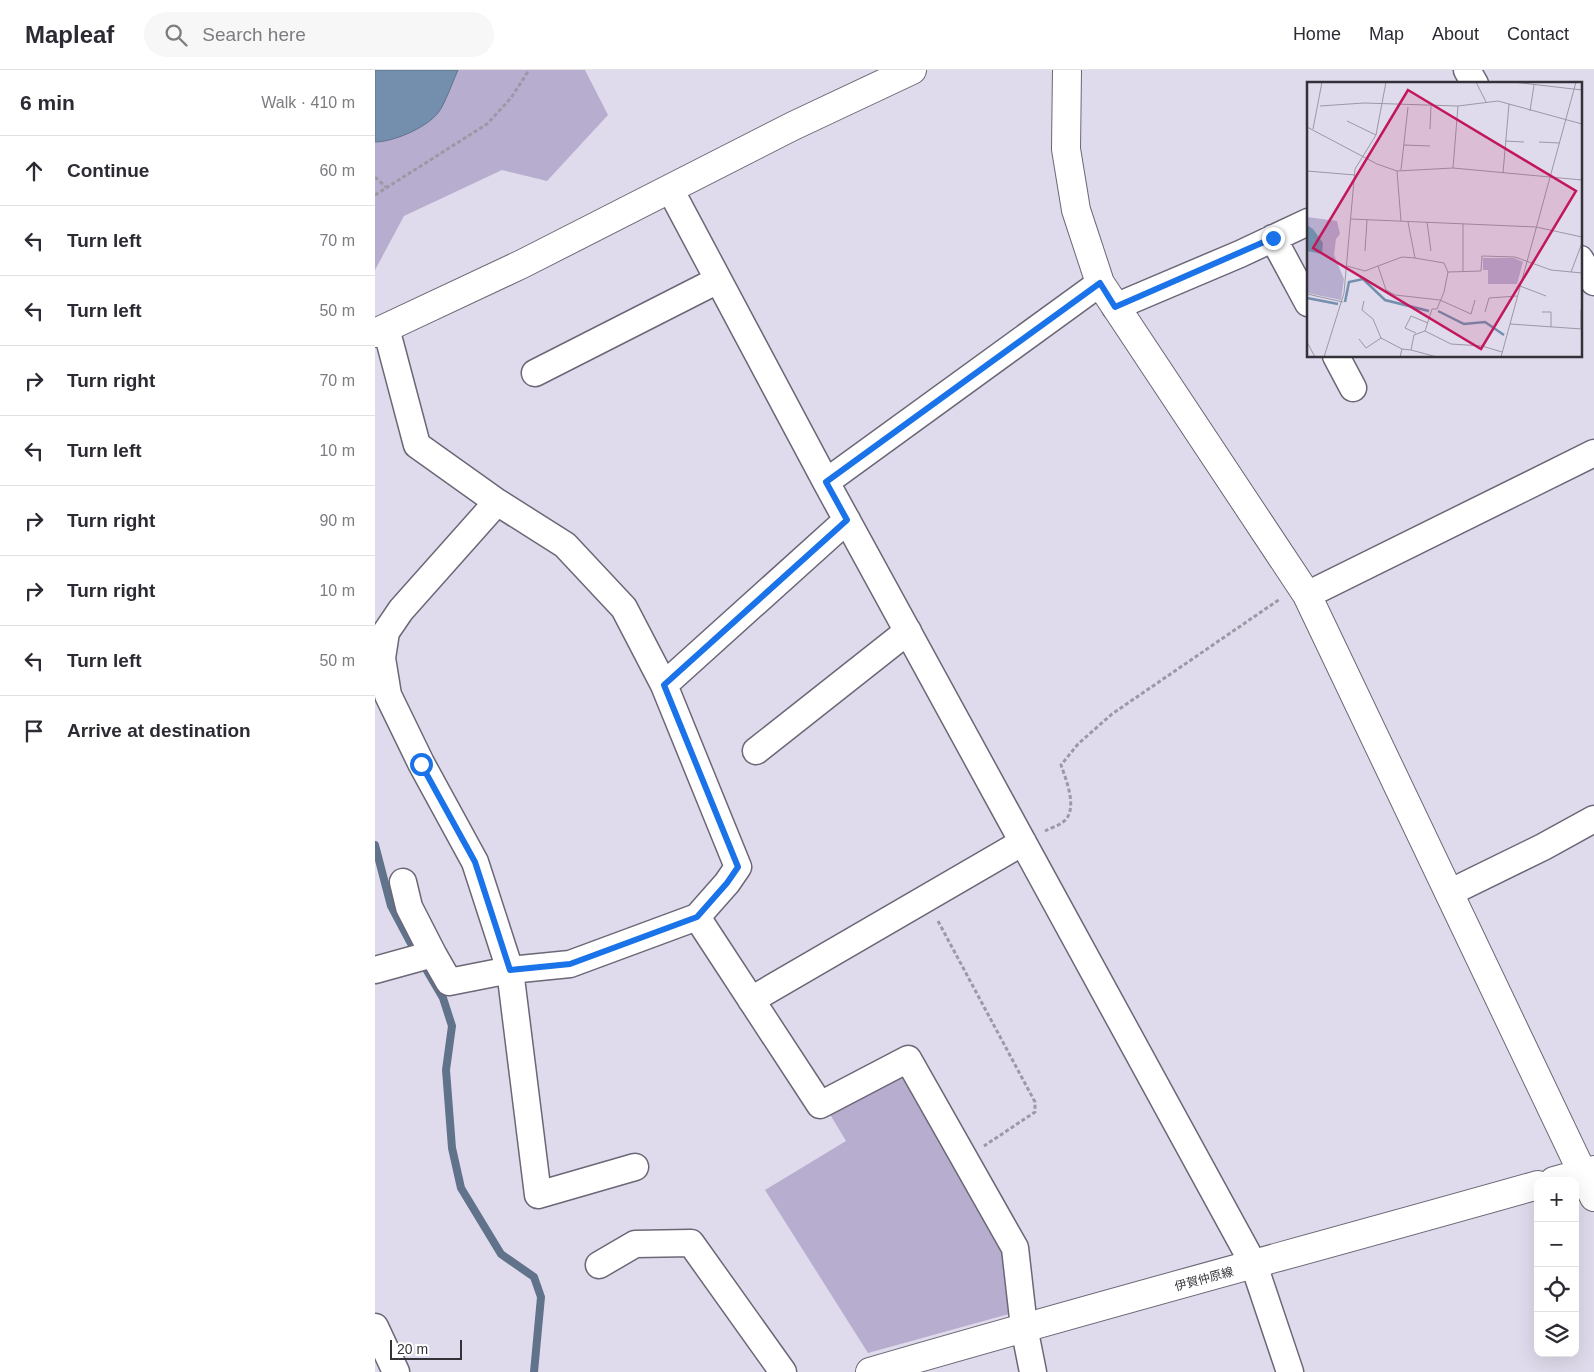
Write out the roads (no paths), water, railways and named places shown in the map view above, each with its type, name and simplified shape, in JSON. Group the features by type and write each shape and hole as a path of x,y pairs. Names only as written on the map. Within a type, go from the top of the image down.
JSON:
{"street":[{"path":"403,882 409,907 449,982 510,970 570,964 697,917 727,883 738,867 664,685 624,608 565,544 497,502 417,444 381,330 522,264 793,126 912,70"},
{"path":"1067,70 1066,149 1076,210 1100,283 1304,590 1449,893 1590,1180"},
{"path":"1467,70 1474,82"},
{"path":"670,189 826,482 1254,1265 1290,1372"},
{"path":"1115,307 1307,222"},
{"path":"1273,238 1307,301"},
{"path":"1581,261 1594,282"},
{"path":"535,373 718,280"},
{"path":"826,482 1100,283"},
{"path":"1337,358 1353,388"},
{"path":"1304,590 1594,453"},
{"path":"497,502 401,610 386,632 382,658 388,694 421,764 475,862 510,970 538,1195 635,1167"},
{"path":"664,685 847,520"},
{"path":"756,751 908,631"},
{"path":"1449,893 1543,847 1594,819"},
{"path":"751,1000 1023,842"},
{"path":"697,917 820,1105 908,1059 1015,1248 1024,1327 1033,1372"},
{"path":"375,970 433,954"},
{"name":"伊賀仲原線","path":"871,1372 1024,1327 1534,1187"},
{"path":"599,1265 635,1244 691,1243 783,1372"},
{"path":"375,1327 396,1372"}],"water":[{"path":"375,70 458,70 443,104 433,119 418,129 400,137 375,142"}],"waterway":[{"path":"375,845 391,906 443,998 452,1026 446,1070 452,1148 461,1188 501,1254 534,1277 541,1297 534,1372"}]}
